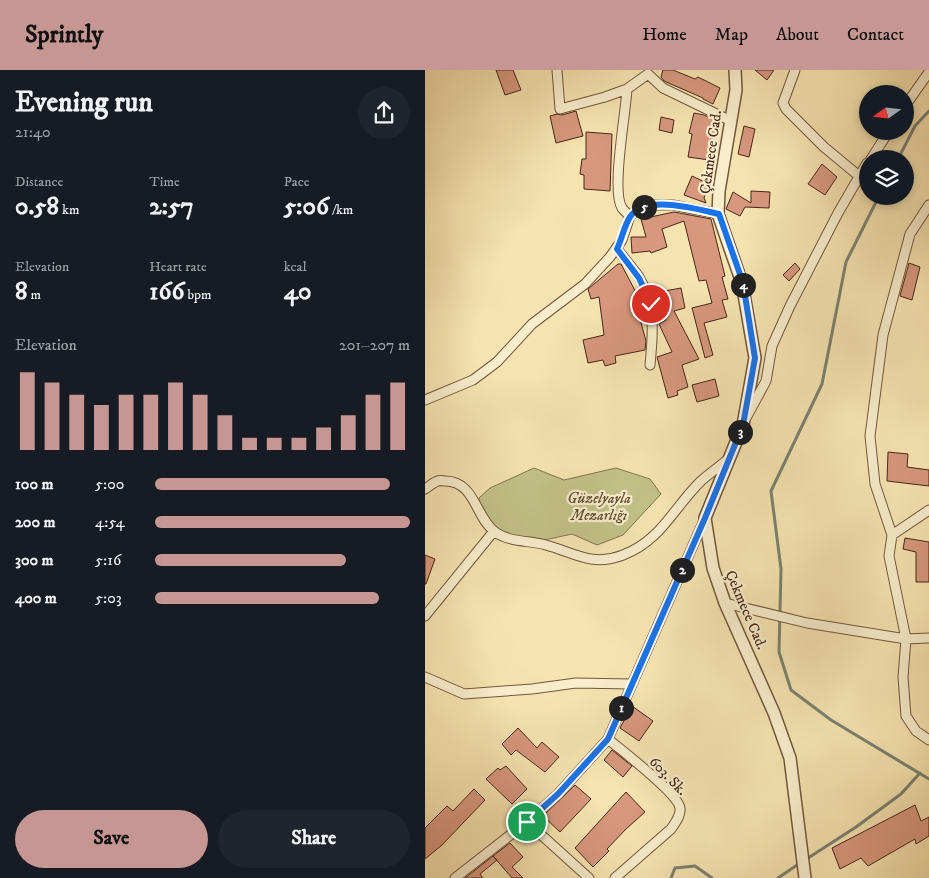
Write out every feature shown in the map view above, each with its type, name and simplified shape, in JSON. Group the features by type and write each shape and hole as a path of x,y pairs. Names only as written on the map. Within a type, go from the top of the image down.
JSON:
{"street":[{"path":"557,70 561,108 605,97 627,88 648,72 663,88 731,121"},
{"name":"Çekmece Cad.","path":"735,70 736,90 719,191 719,214 743,283 755,358 743,425 705,518 713,568 725,603 774,712 790,758 805,878"},
{"path":"743,425 766,381 772,346 790,306 837,213 859,176 824,147 786,109 783,103 795,70"},
{"path":"914,93 929,72"},
{"path":"627,88 617,192 621,208 630,216"},
{"path":"425,400 473,380 497,362 532,324 585,284 617,249 630,216 640,208 655,205 673,205 719,214"},
{"path":"929,205 910,234 883,334 870,436 875,484 892,535 889,556 906,639 903,677 906,716 916,731 929,740"},
{"path":"617,249 639,278 651,304 653,321 650,365"},
{"path":"425,489 438,481 453,481 462,485 471,495 482,517 494,531 505,538 545,544 585,559 610,560 638,549 659,533 701,481 728,459"},
{"path":"892,535 929,510"},
{"path":"455,878 527,822 558,794 608,739 705,518"},
{"path":"425,616 494,531"},
{"path":"725,603 807,622 906,639 929,638"},
{"path":"425,677 464,694 532,689 576,683 631,684"},
{"name":"603. Sk.","path":"608,739 662,785 677,801 680,809 678,819 671,828 615,878"},
{"path":"527,822 589,878"}],"green space":[{"name":"Güzelyayla Mezarlığı","path":"534,468 564,480 616,468 650,479 661,494 623,535 597,545 572,534 540,541 497,534 482,517 479,498 490,488"}],"building":[{"path":"496,70 513,70 521,90 505,95"},
{"path":"663,70 673,70 695,79 698,77 720,88 713,104 664,81 661,77"},
{"path":"755,70 774,70 767,80"},
{"path":"576,111 583,136 556,143 550,116"},
{"path":"694,113 704,115 718,122 715,138 712,137 709,160 688,157 692,134 689,133"},
{"path":"661,117 674,120 672,133 659,130"},
{"path":"744,126 755,129 749,157 738,154"},
{"path":"586,132 612,134 610,191 584,189 584,175 580,174 582,159 586,159"},
{"path":"822,164 837,177 825,195 808,184"},
{"path":"692,176 709,184 704,198 706,203 684,195"},
{"path":"751,191 770,192 769,208 745,207 740,216 726,209 733,192 751,203"},
{"path":"674,212 711,219 725,276 722,277 728,299 722,300 727,317 704,323 713,355 705,358 692,308 712,303 706,280 699,281 684,221 662,229 667,247 651,253 650,251 632,253 631,237 646,237 641,219"},
{"path":"795,263 800,269 789,281 783,275"},
{"path":"909,263 920,267 912,300 900,296"},
{"path":"618,264 621,264 640,300 642,300 646,319 640,319 646,341 645,350 615,356 616,363 605,366 603,360 588,363 583,340 604,335 599,297 591,299 588,289"},
{"path":"681,288 685,308 674,311 699,359 682,365 688,387 677,391 678,395 668,398 657,357 672,352 659,324 666,320 659,292"},
{"path":"715,379 719,396 697,402 692,385"},
{"path":"888,452 908,454 907,467 929,470 929,486 887,481"},
{"path":"905,538 929,542 929,582 916,582 916,552 903,549"},
{"path":"425,555 435,559 426,584 425,584"},
{"path":"632,706 653,721 639,741 620,728"},
{"path":"518,728 537,748 542,742 559,757 545,772 516,750 511,755 502,744"},
{"path":"612,750 632,766 623,777 604,760"},
{"path":"506,766 527,789 512,804 486,779 498,768 500,770"},
{"path":"575,785 591,799 560,832 543,816"},
{"path":"474,789 485,800 442,845 425,859 425,828 447,806 453,811"},
{"path":"626,792 645,812 607,849 609,851 593,867 575,848"},
{"path":"915,805 921,821 929,817 929,836 916,844 915,839 868,866 861,858 840,869 832,848"},
{"path":"510,843 523,857 512,867 523,878 512,878 493,856"},
{"path":"493,856 497,860 480,874 483,878 465,878"}],"waterway":[{"path":"903,150 915,126 929,111"},
{"path":"874,205 846,262 822,384 771,491 781,569 779,652 791,690 831,720 929,779"},
{"path":"805,860 856,827 901,794 920,773"},
{"path":"778,878 800,863"},
{"path":"671,878 675,868 695,866 712,878"}],"route":[{"path":"527,822 558,794 608,739 705,518 743,425 755,358 743,283 719,214 673,205 655,205 640,208 630,216 617,249 639,278 651,304"}]}
